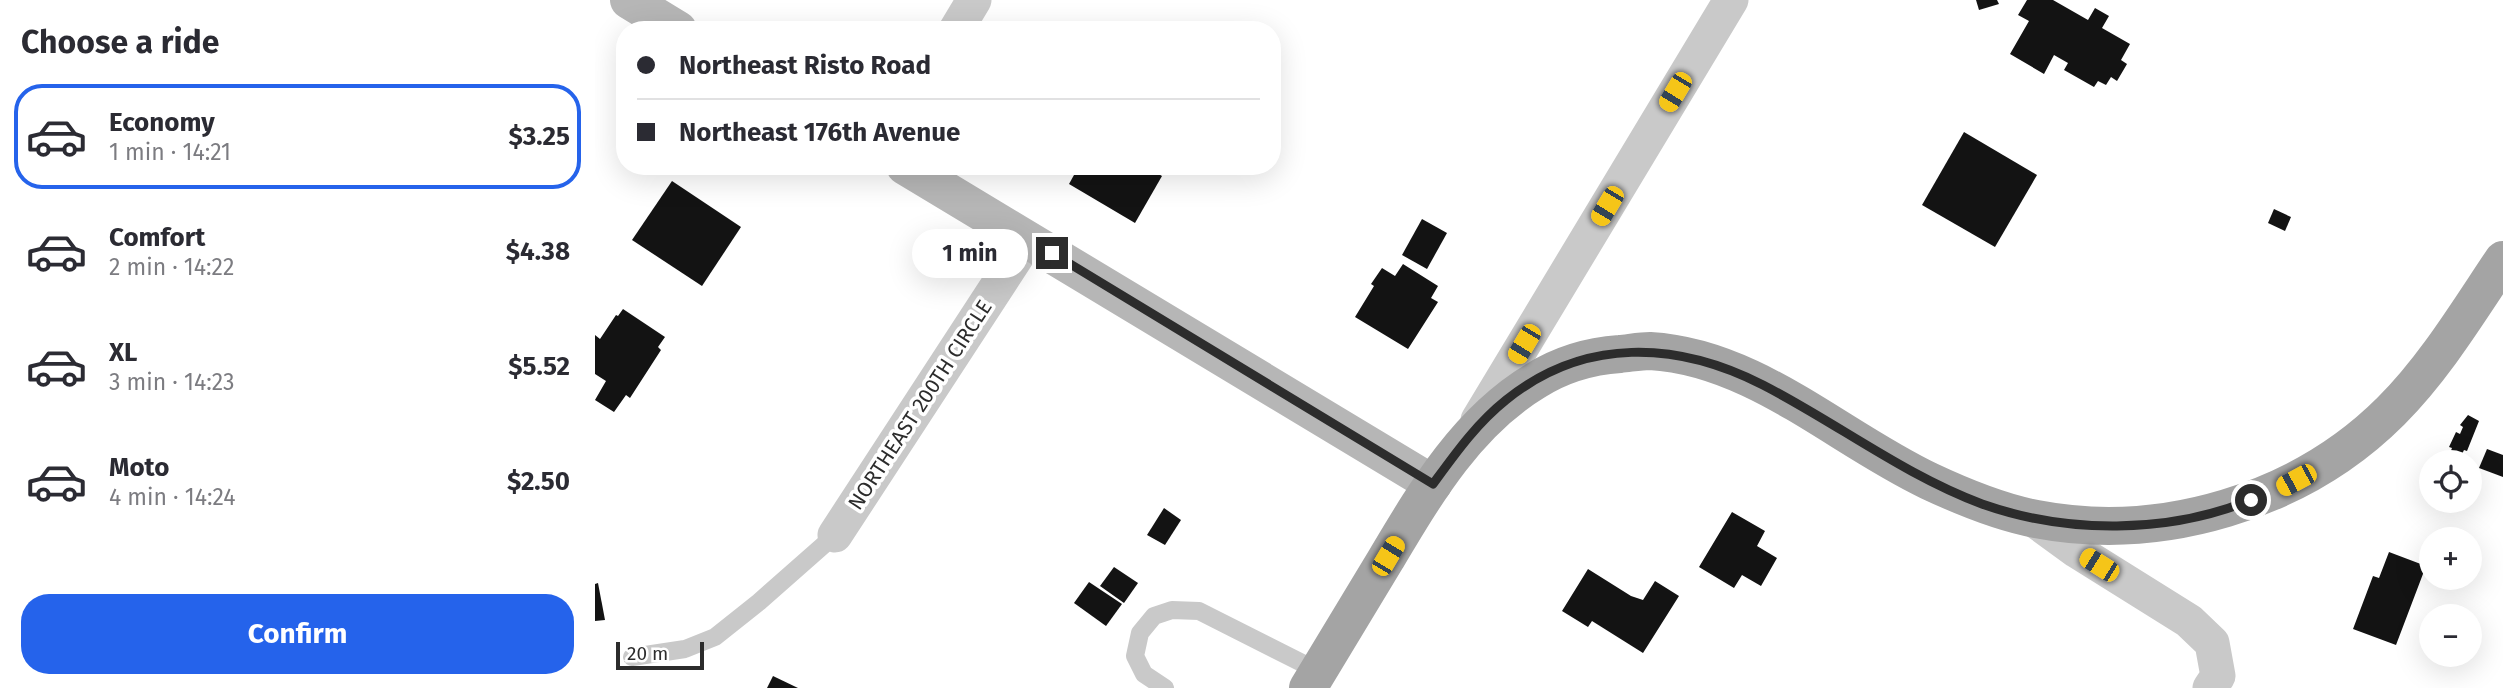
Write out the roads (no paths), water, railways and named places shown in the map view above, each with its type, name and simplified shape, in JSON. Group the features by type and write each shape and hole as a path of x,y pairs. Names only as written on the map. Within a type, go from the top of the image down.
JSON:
{"main road":[{"path":"1313,679 1433,484 1469,436 1505,401 1538,378 1593,356 1650,351 1710,362 1752,380 1926,479 1981,503 2033,519 2083,526 2126,526 2172,521 2228,509 2274,491 2319,468 2355,443 2390,412 2424,374 2451,339 2503,260"}],"street":[{"path":"629,0 663,21"},
{"path":"961,21 974,0"},
{"path":"1469,436 1731,0"},
{"path":"920,175 1433,484"},
{"name":"NORTHEAST 200TH CIRCLE","path":"835,535 1028,239"},
{"path":"2033,519 2077,551 2189,621 2212,643 2218,676 2210,688"}],"lane":[{"path":"632,657 685,649 715,637 835,535"},
{"path":"1165,688 1144,674 1135,656 1140,633 1154,616 1172,610 1199,611 1313,679"}]}
